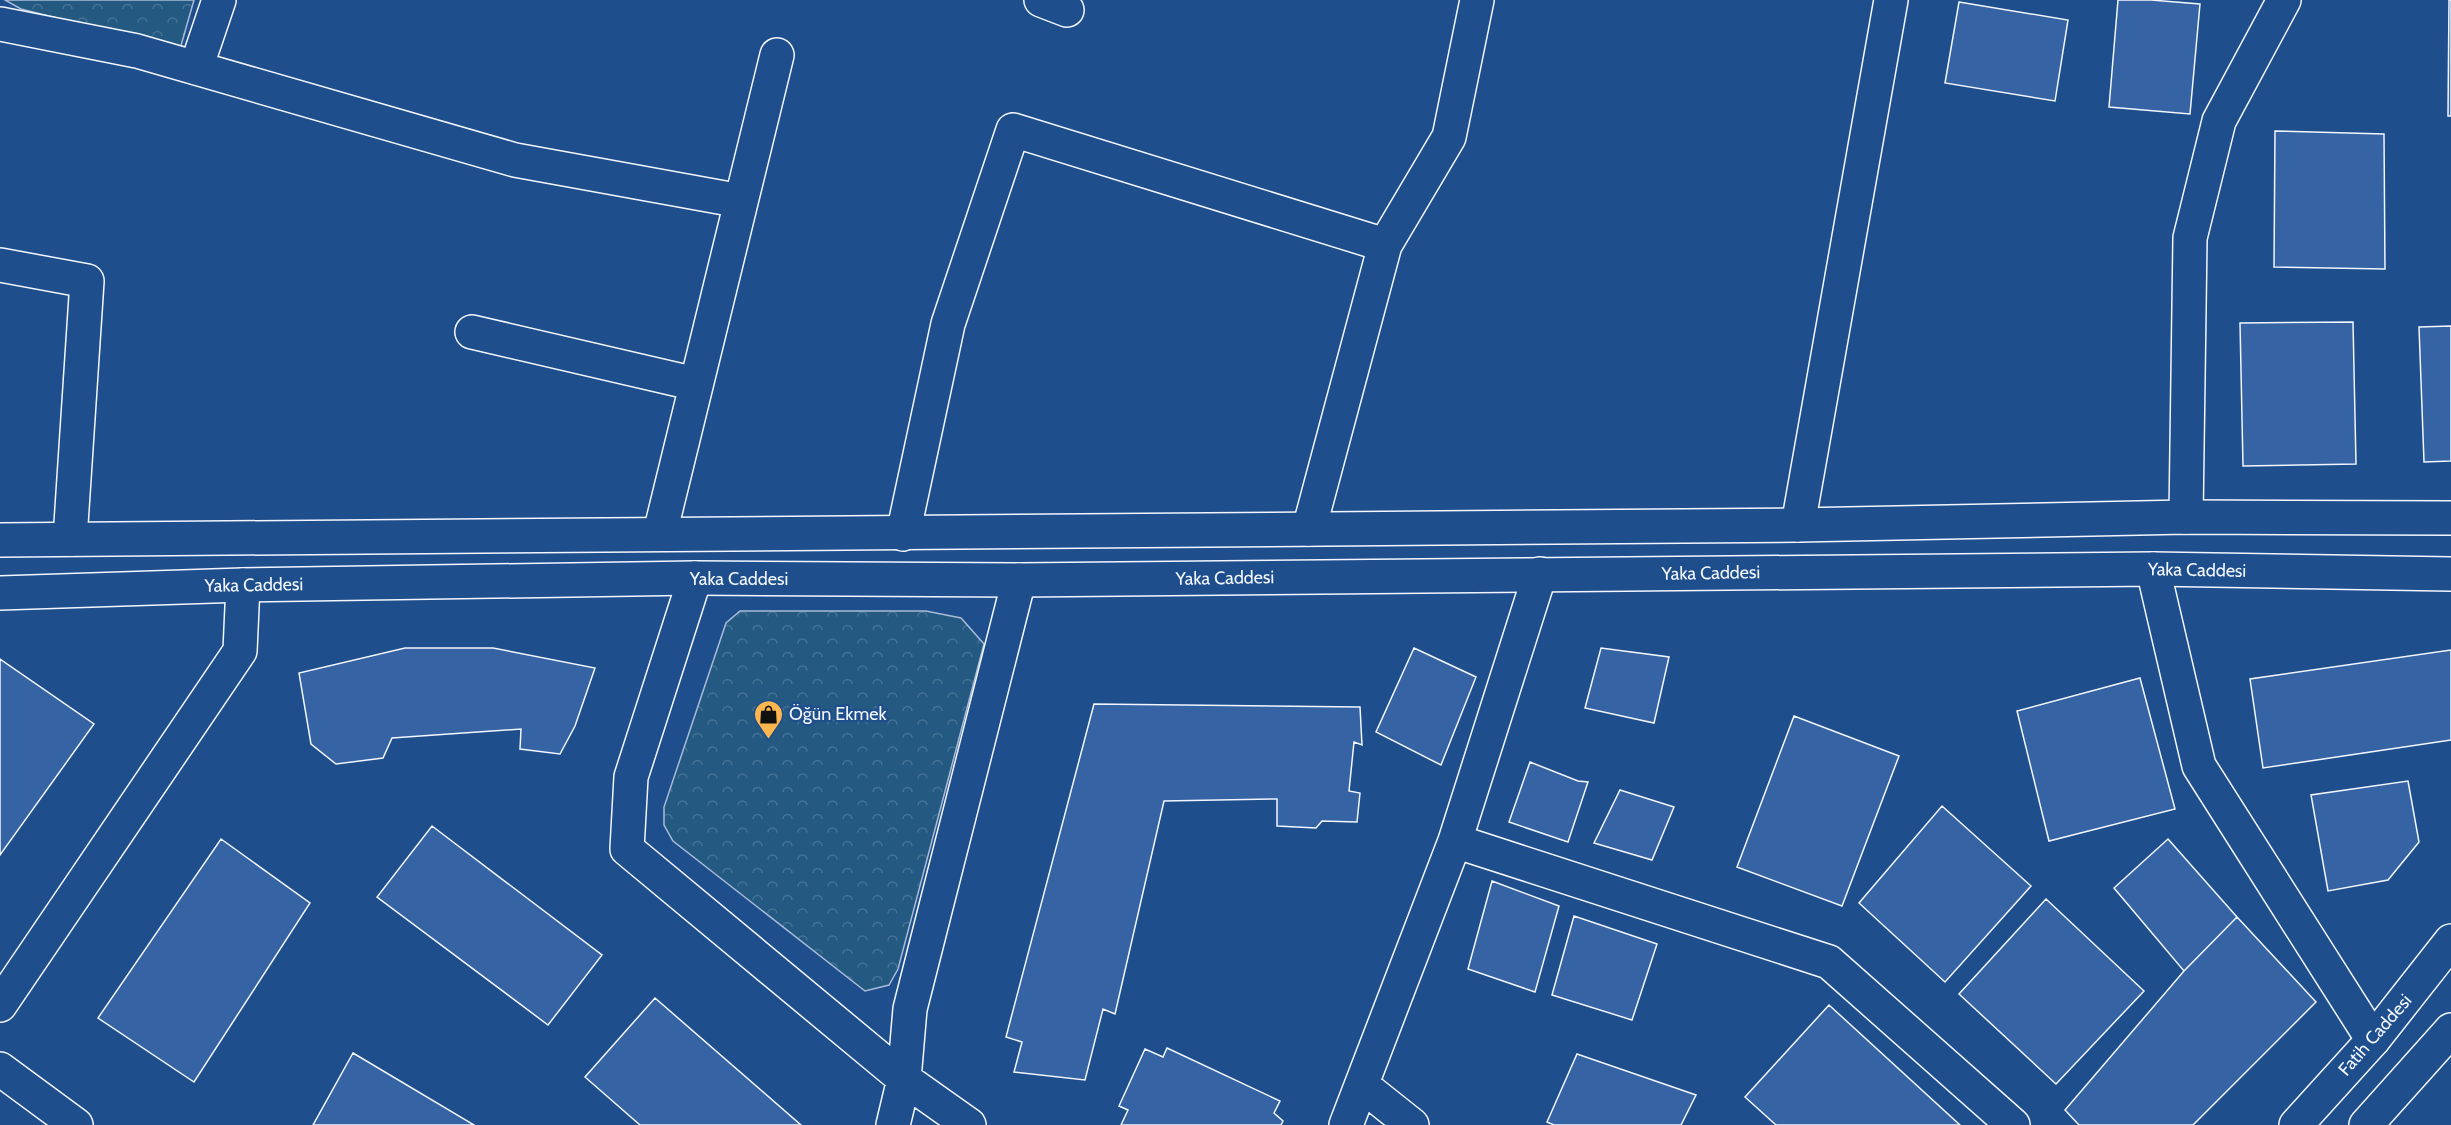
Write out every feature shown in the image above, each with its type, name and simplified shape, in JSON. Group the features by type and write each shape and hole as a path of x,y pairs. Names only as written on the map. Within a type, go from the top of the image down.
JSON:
{"street":[{"path":"196,68 219,0"},
{"path":"1309,528 1385,244 1449,137 1477,0"},
{"path":"1798,525 1891,0"},
{"path":"2187,517 2190,238 2219,122 2284,0"},
{"path":"0,24 137,51 515,160 741,201"},
{"path":"660,533 777,55"},
{"path":"903,534 948,324 1013,130 1385,244"},
{"path":"0,265 87,281 70,539"},
{"path":"472,332 696,384"},
{"path":"0,540 1798,525 2187,517 2451,518"},
{"path":"2153,569 2199,766 2373,1040"},
{"name":"Yaka Caddesi","path":"0,593 243,585 695,579 1019,580 2153,569 2451,574"},
{"path":"1346,1125 1363,1086 1455,841 1540,574"},
{"path":"695,579 631,777 627,849 904,1079 969,1125"},
{"path":"893,1125 904,1079 910,1009 1019,580"},
{"path":"0,1005 240,651 243,585"},
{"path":"1455,841 1828,962 2013,1125"},
{"name":"Fatih Caddesi","path":"2296,1125 2373,1040 2451,941"},
{"path":"2380,1119 2451,1030"},
{"path":"0,1069 76,1125"},
{"path":"1363,1086 1412,1125"}],"green space":[{"path":"5,0 194,0 180,49 21,9"},
{"path":"740,611 926,611 961,618 984,644 898,969 889,985 865,991 673,841 664,825 664,807 726,623"}],"building":[{"path":"2118,0 2200,4 2190,114 2109,107"},
{"path":"2449,0 2451,0 2451,116 2448,116"},
{"path":"1959,2 2068,20 2055,101 1945,83"},
{"path":"2275,131 2384,134 2385,269 2274,267"},
{"path":"2353,322 2356,464 2243,466 2240,323"},
{"path":"2451,326 2451,461 2424,462 2419,327"},
{"path":"405,648 493,648 595,668 575,726 560,754 520,749 521,729 392,738 383,758 336,764 311,744 299,673"},
{"path":"1414,648 1476,677 1441,765 1376,732"},
{"path":"1601,648 1669,657 1654,723 1585,708"},
{"path":"2451,650 2451,740 2263,768 2250,679"},
{"path":"0,659 94,724 0,855"},
{"path":"2140,678 2175,809 2049,841 2017,711"},
{"path":"1094,704 1360,707 1362,745 1354,742 1349,791 1360,793 1357,822 1322,821 1316,828 1277,826 1277,799 1164,801 1115,1014 1103,1009 1085,1080 1014,1072 1022,1042 1006,1037"},
{"path":"1794,716 1899,756 1842,906 1737,867"},
{"path":"1530,762 1578,781 1588,782 1568,842 1509,822"},
{"path":"2408,781 2419,842 2388,880 2328,891 2311,795"},
{"path":"1620,790 1674,807 1652,860 1594,843"},
{"path":"1942,806 2031,886 1945,982 1859,903"},
{"path":"432,826 602,955 548,1025 377,897"},
{"path":"221,839 310,903 194,1082 98,1018"},
{"path":"2168,839 2237,917 2184,971 2114,888"},
{"path":"1492,881 1559,906 1535,992 1468,969"},
{"path":"2046,899 2144,991 2056,1084 1959,994"},
{"path":"1574,916 1657,944 1632,1020 1552,995"},
{"path":"2237,917 2316,1002 2193,1125 2079,1125 2065,1110 2184,971"},
{"path":"655,998 801,1125 640,1125 585,1077"},
{"path":"1829,1005 1960,1125 1776,1125 1745,1097"},
{"path":"1167,1048 1280,1101 1274,1113 1283,1121 1281,1125 1121,1125 1128,1110 1119,1106 1145,1049 1163,1057"},
{"path":"353,1053 474,1125 313,1125"},
{"path":"1577,1054 1696,1095 1681,1125 1554,1125 1547,1122"}],"place":[{"name":"Öğün Ekmek","path":"768,740"}]}
